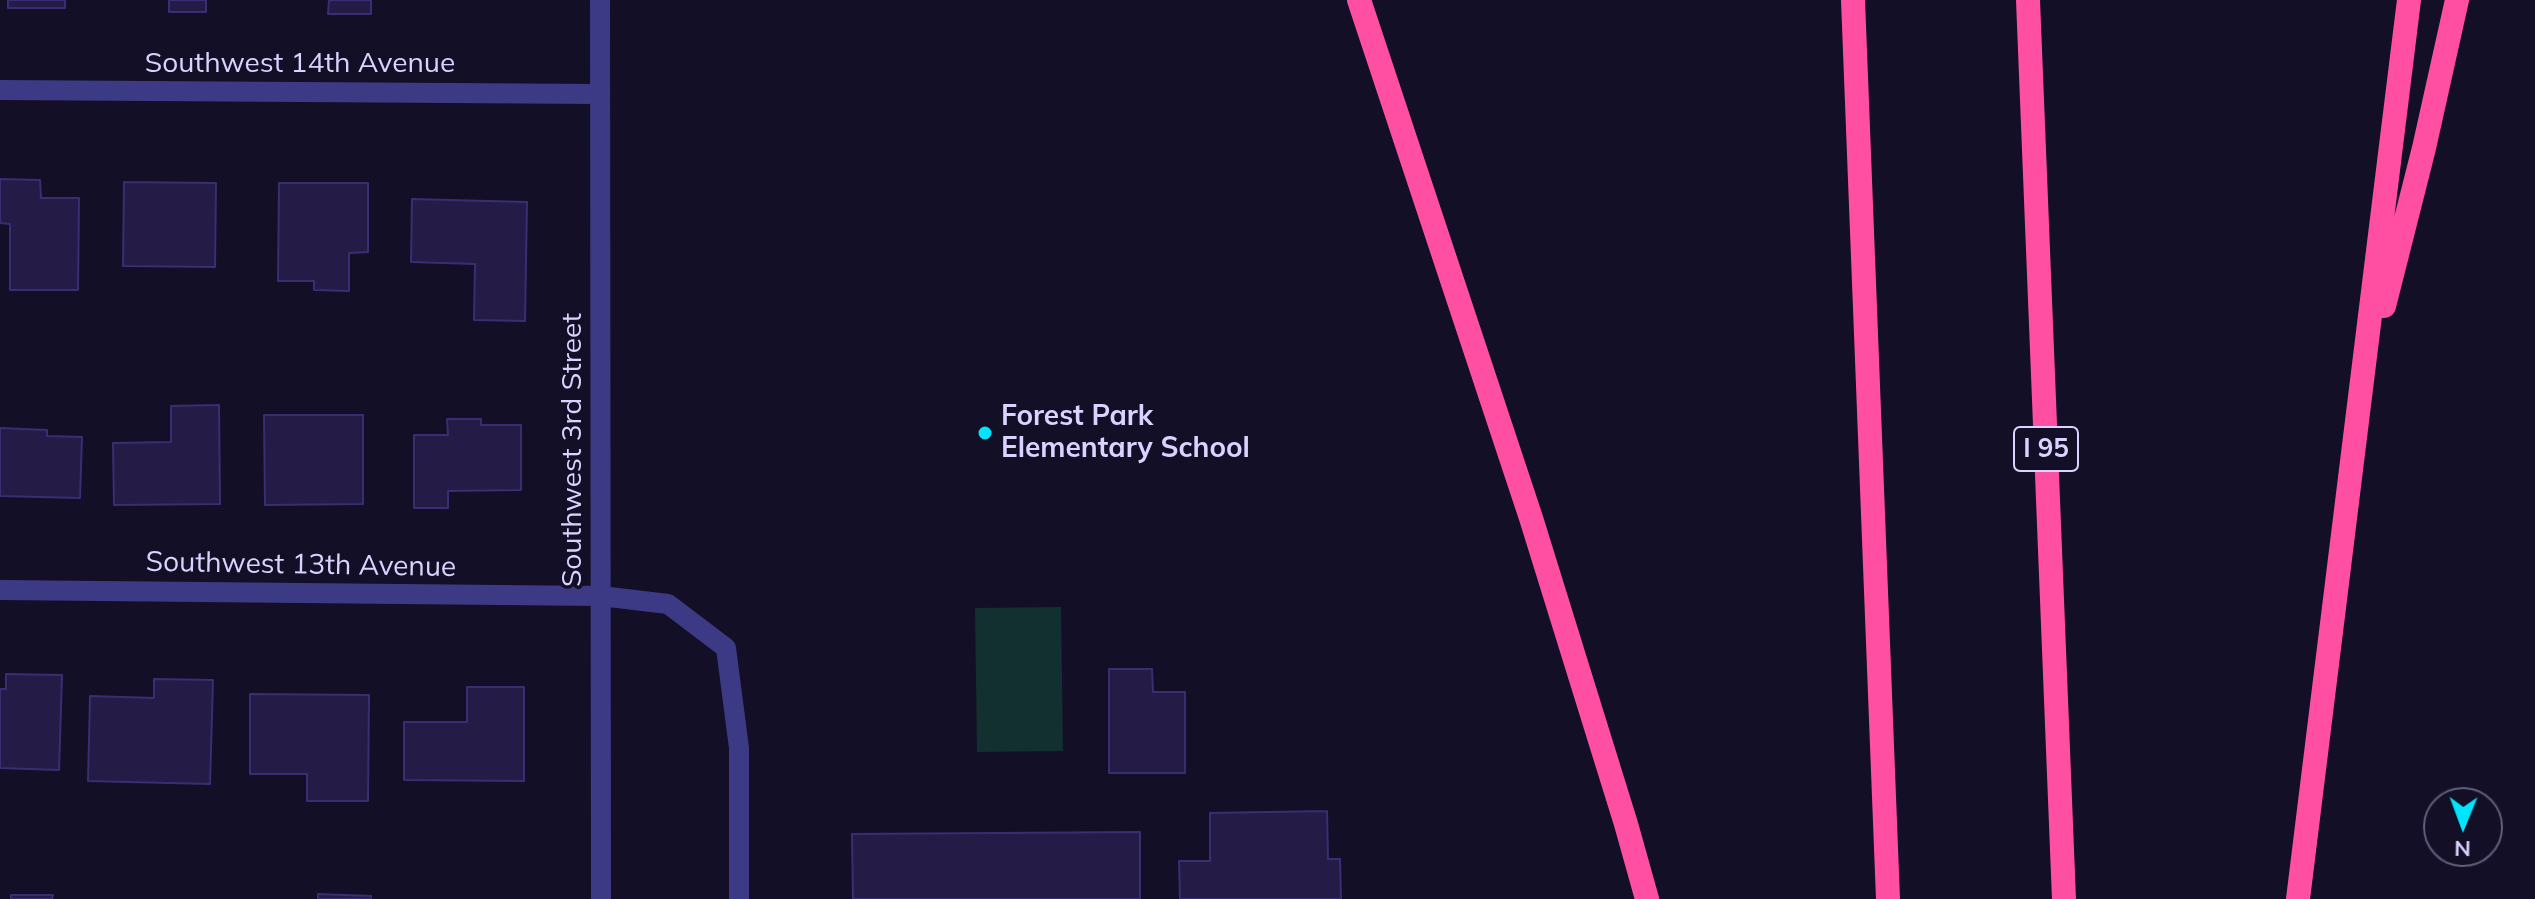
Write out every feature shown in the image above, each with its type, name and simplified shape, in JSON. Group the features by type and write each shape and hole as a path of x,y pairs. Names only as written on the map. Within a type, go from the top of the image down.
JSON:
{"highway":[{"path":"1359,0 1535,532 1647,899"},
{"path":"1853,0 1888,899"},
{"name":"I 95","path":"2028,0 2064,899"},
{"path":"2298,899 2409,0"},
{"path":"2359,405 2424,148 2457,0"}],"street":[{"name":"Southwest 3rd Street","path":"600,0 601,899"},
{"name":"Southwest 14th Avenue","path":"0,90 599,94"},
{"name":"Southwest 13th Avenue","path":"0,590 601,596 668,604 726,648 739,748 739,899"}],"green space":[{"path":"1061,607 1063,751 977,752 975,608"}],"building":[{"path":"8,0 65,0 65,8 8,8"},
{"path":"169,0 206,0 206,12 169,12"},
{"path":"329,0 371,0 371,14 328,14"},
{"path":"0,179 40,180 41,198 79,198 78,290 10,290 10,224 0,223"},
{"path":"124,182 216,183 215,267 123,266"},
{"path":"279,183 368,183 368,252 349,253 349,291 314,290 314,281 278,281"},
{"path":"412,199 527,202 525,321 474,320 475,264 411,262"},
{"path":"219,405 220,504 114,505 113,443 171,442 171,406"},
{"path":"264,415 363,415 363,504 265,505"},
{"path":"447,419 481,419 481,425 521,425 521,490 448,491 448,508 414,508 414,435 448,435"},
{"path":"0,428 47,430 47,436 82,437 80,498 0,496"},
{"path":"1109,669 1152,669 1153,692 1185,692 1185,773 1109,773"},
{"path":"6,674 62,675 59,770 0,768 0,689 6,689"},
{"path":"154,679 213,680 210,784 88,781 90,696 154,698"},
{"path":"467,687 524,687 524,781 404,780 404,722 467,722"},
{"path":"250,694 369,695 368,801 307,801 307,774 250,774"},
{"path":"1327,811 1328,859 1340,859 1341,899 1180,899 1179,861 1210,861 1210,813"},
{"path":"1140,832 1140,899 853,899 852,834"},
{"path":"318,894 371,896 371,899 318,899"},
{"path":"11,895 53,895 52,899 11,899"}],"place":[{"name":"Forest Park Elementary School","path":"985,433"}]}
